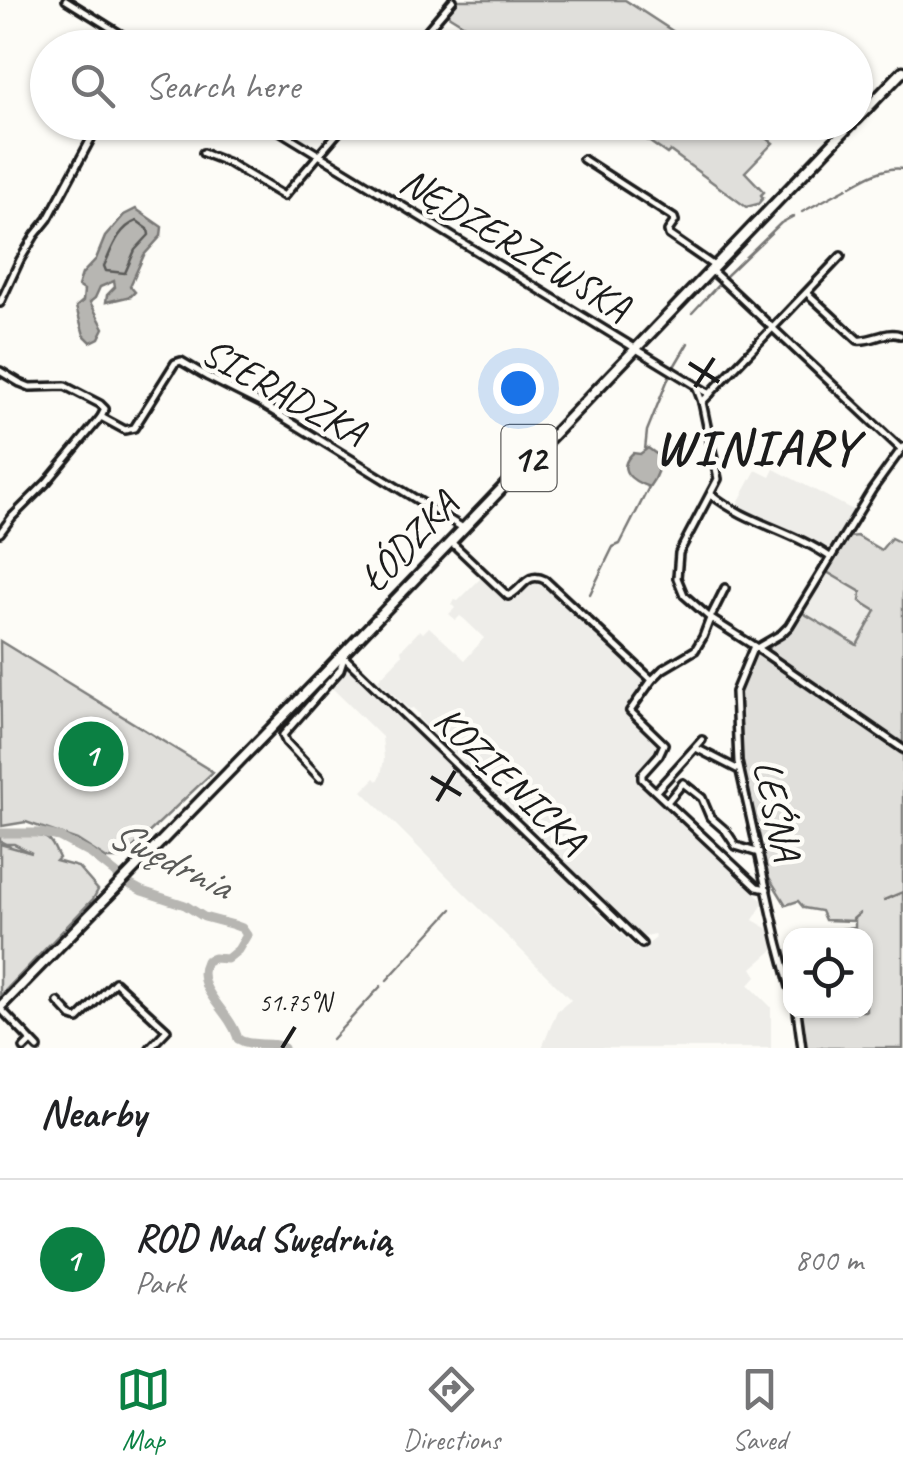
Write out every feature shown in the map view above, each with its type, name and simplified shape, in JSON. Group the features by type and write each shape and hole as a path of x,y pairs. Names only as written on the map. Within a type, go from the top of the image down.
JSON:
{"main road":[{"name":"ŁÓDZKA","path":"873,101 903,70"},
{"name":"ŁÓDZKA","path":"1,1011 836,140"}],"street":[{"path":"66,0 114,30"},
{"path":"427,30 453,0"},
{"path":"0,303 22,257 48,219 90,140"},
{"name":"NĘDZERZEWSKA","path":"294,140 710,394"},
{"path":"204,153 229,162 284,196 332,140"},
{"path":"584,158 674,218 669,235 712,268 902,448 786,629 756,647"},
{"path":"702,402 841,256"},
{"path":"806,293 858,340 892,333 902,335"},
{"name":"SIERADZKA","path":"101,417 125,430 134,428 174,363 181,361 260,403 462,528"},
{"path":"0,371 25,385 61,384 103,407 104,412 53,476 0,533"},
{"path":"694,383 718,476 682,544 676,568 685,597 710,618 903,748"},
{"path":"711,494 730,508 807,542 830,557"},
{"path":"450,542 508,596 531,578 545,580 652,680"},
{"path":"725,588 694,650 652,680 630,711 664,744 641,776 757,886 766,888"},
{"name":"LEŚNA","path":"756,647 736,689 739,769 783,957"},
{"path":"320,778 283,735 340,670 343,656"},
{"name":"KOZIENICKA","path":"343,656 642,944"},
{"path":"656,791 702,740"},
{"path":"696,748 739,769"},
{"path":"667,802 683,783 702,798 710,816 736,846 759,853"},
{"path":"58,1002 78,1020 115,982 167,1030 150,1048"},
{"path":"1,1011 38,1048"},
{"path":"799,1018 802,1048"},
{"path":"24,1048 31,1041"}],"shaded area":[{"path":"456,0 625,0 671,30 472,30 445,13"},
{"path":"647,140 773,143 745,172 764,192 758,204 746,207 670,151 667,154"},
{"path":"774,469 855,511 832,549 735,508 756,470 770,477"},
{"path":"857,536 881,550 891,538 903,544 903,1048 806,1048 802,1018 873,1018 873,928 848,928 855,927 855,921 825,920 821,911 804,908 798,901 786,905 765,871 741,769 738,689 751,657 769,648 803,613 857,645 876,611 860,601 861,592 827,572 849,537"},
{"path":"827,572 880,604 857,646 803,613"},
{"path":"482,577 506,601 513,600 529,583 541,582 645,680 625,711 660,745 637,777 764,902 753,920 772,931 776,947 752,968 757,976 749,985 771,1007 771,1048 542,1048 557,1011 571,1000 362,791 381,775 382,737 332,688 349,666 531,841 527,845 530,848 535,844 547,863 555,863 584,891 588,903 639,951 656,938 654,934 642,938 636,933 419,719 413,708 409,709 378,680 420,630 423,633 429,627 465,660 484,638 460,616 456,620 449,614 455,608 451,604"},
{"path":"0,641 213,772 121,859 107,859 77,840 26,822 2,826"},
{"path":"28,835 49,840 59,858 56,861 78,867 98,890 0,996 0,844 32,853 0,841 0,836"}],"water":[{"path":"136,209 162,227 161,236 144,255 130,286 135,292 131,296 106,302 115,287 114,281 100,287 90,302 104,328 99,338 91,342 84,335 76,307 83,301 84,290 78,286 82,274 96,259 105,237 124,215"},
{"path":"648,448 659,456 657,473 649,487 626,470 633,453 640,454"}],"waterway":[{"path":"851,186 883,171 903,169"},
{"path":"802,212 847,188"},
{"path":"725,277 781,223 794,216"},
{"path":"692,313 720,283"},
{"path":"675,365 688,343"},
{"path":"645,450 647,431 670,374"},
{"path":"590,594 649,487"},
{"name":"Swędrnia","path":"0,833 59,837 91,854 142,891 242,928 247,935 238,950 227,959 206,961 204,981 238,1039 284,1048"},
{"path":"884,900 903,892"},
{"path":"387,980 452,909"},
{"path":"853,919 860,913"},
{"path":"332,1039 381,986"}],"place":[{"name":"ROD Nad Swędrnią","path":"91,754"}],"district":[{"name":"WINIARY","path":"757,446"}]}
